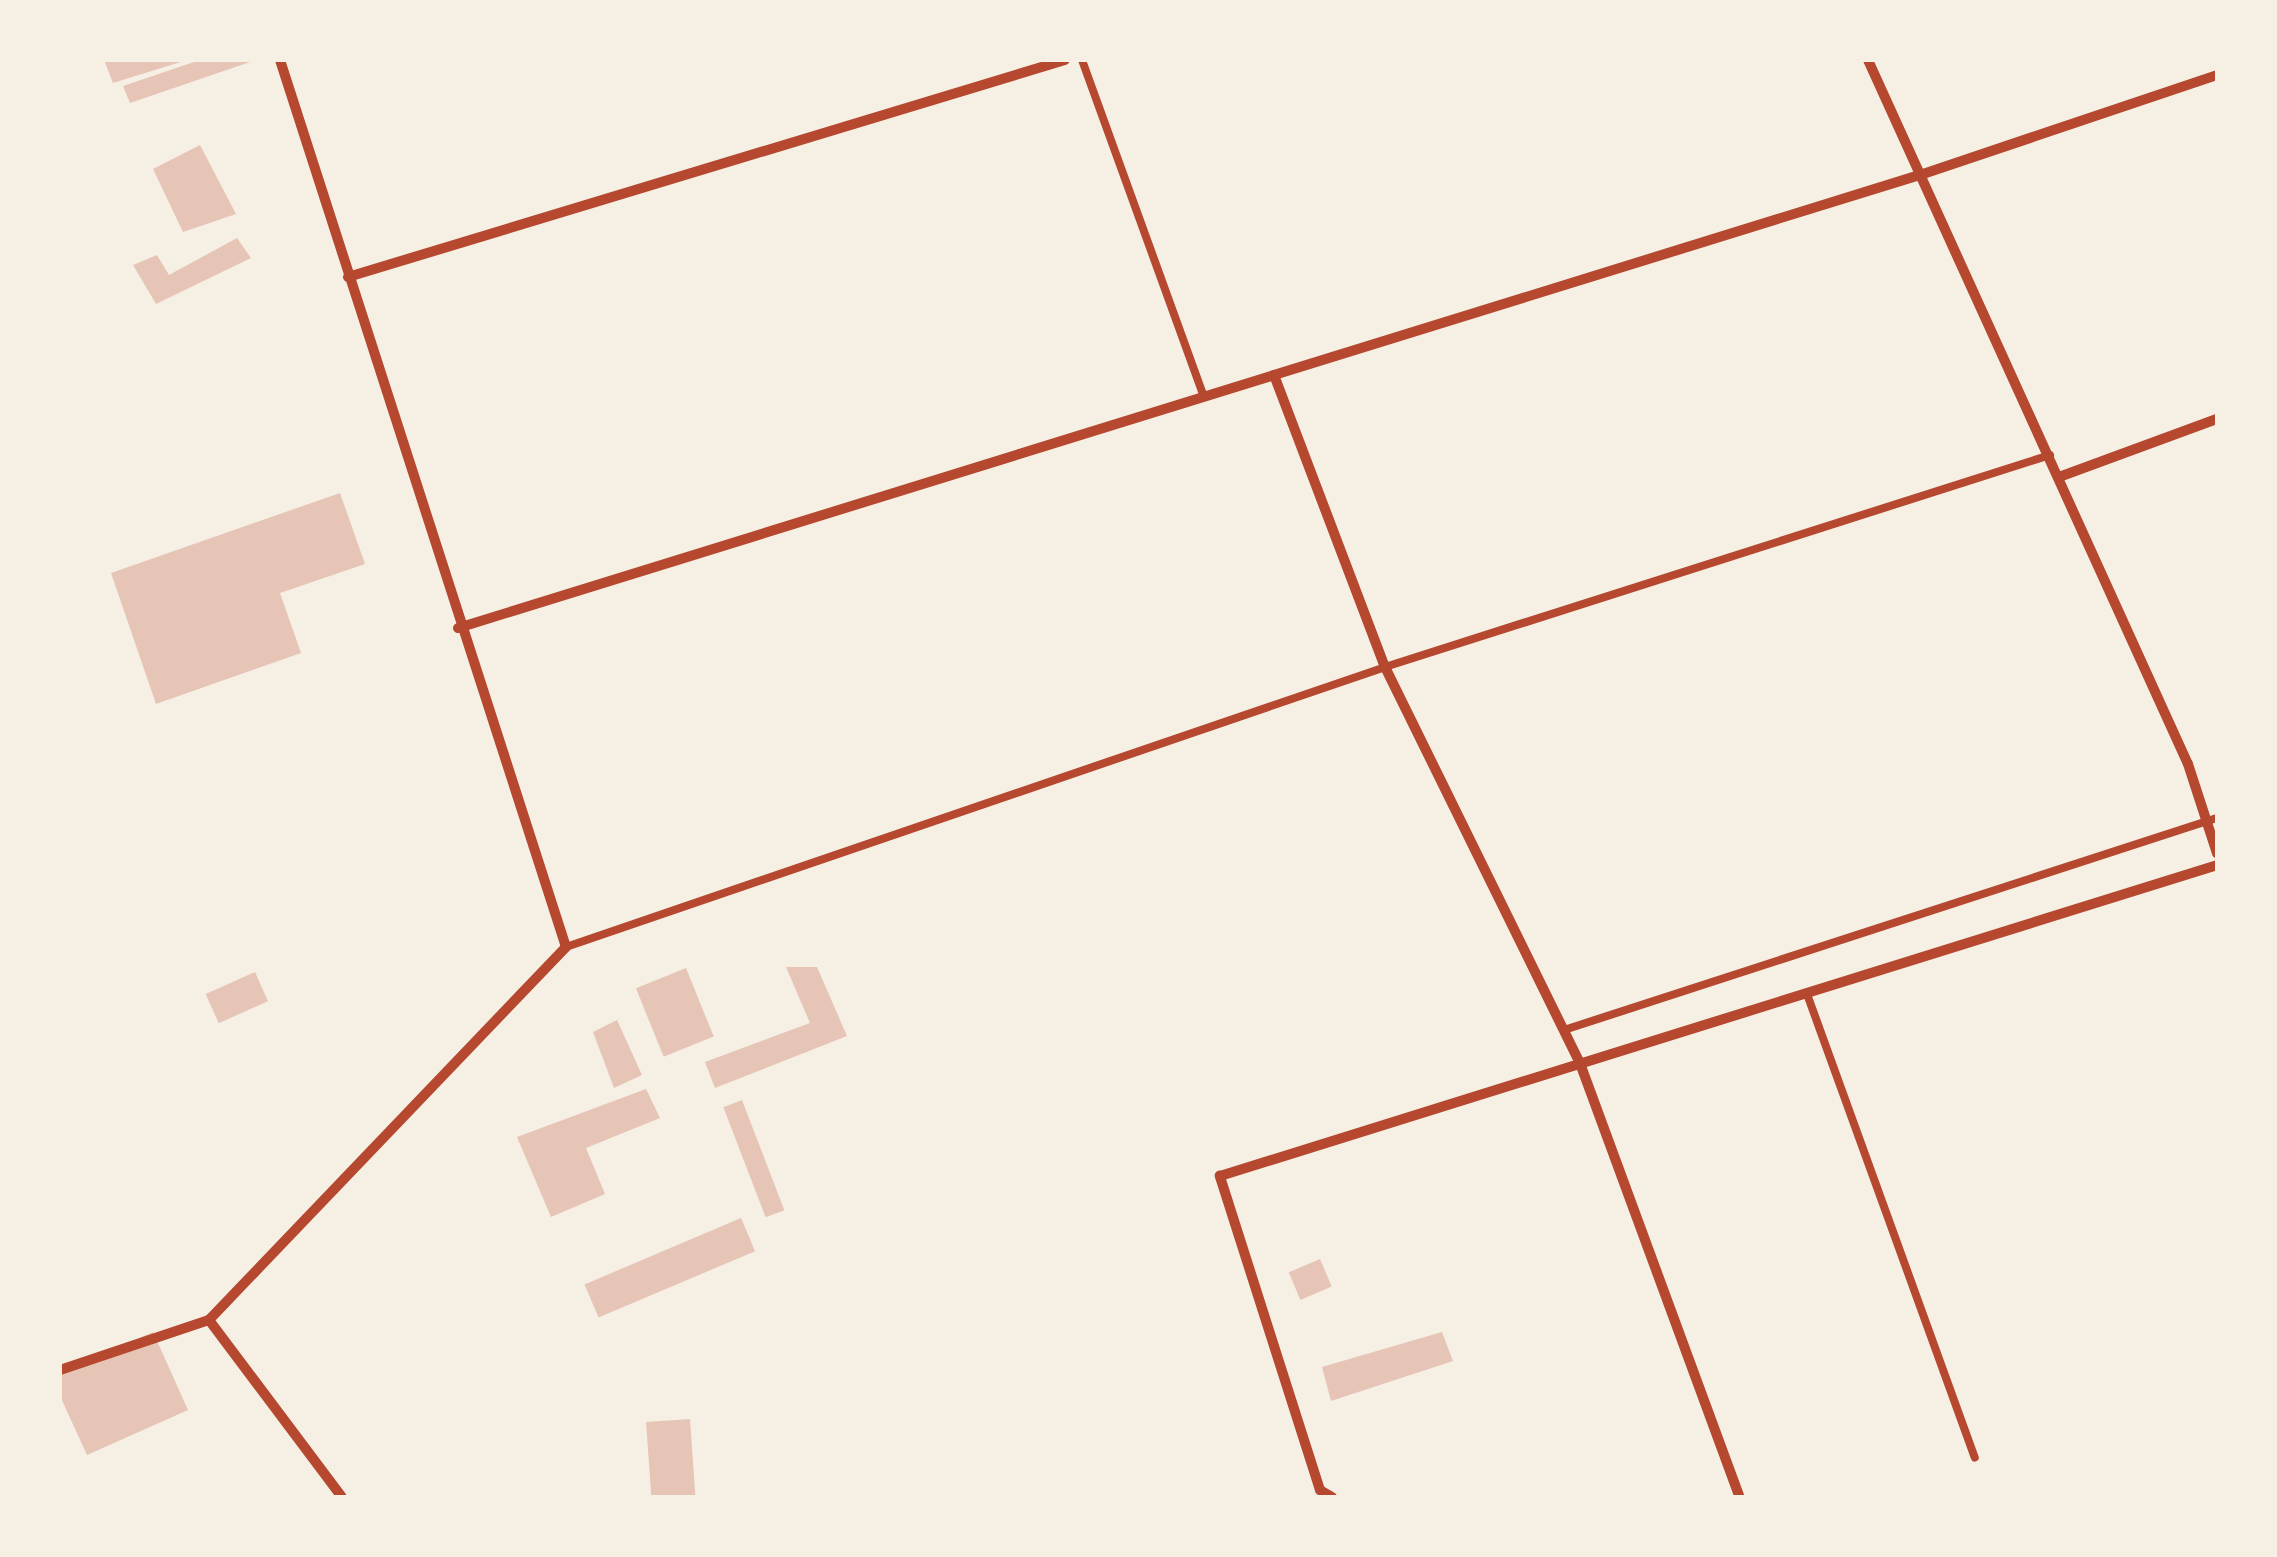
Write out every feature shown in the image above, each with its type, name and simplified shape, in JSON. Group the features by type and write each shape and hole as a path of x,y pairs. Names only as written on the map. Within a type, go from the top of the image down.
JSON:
{"street":[{"path":"60,1370 209,1320 566,947 458,628 280,60"},
{"path":"348,277 1065,60"},
{"path":"1868,60 2188,764 2212,820 2217,853"},
{"path":"458,628 1923,174 2217,75"},
{"path":"1274,375 1385,668 1582,1066 1740,1497"},
{"path":"2059,477 2217,419"},
{"path":"1332,1497 1320,1490 1220,1176 1582,1066 2217,864"},
{"path":"209,1320 342,1497"}],"lane":[{"path":"1082,60 1204,397"},
{"path":"566,947 1385,668 2050,455"},
{"path":"1564,1030 2212,820"},
{"path":"1807,994 1975,1457"}],"building":[{"path":"104,60 184,60 184,61 113,83"},
{"path":"200,60 253,61 130,103 123,86"},
{"path":"200,145 236,214 183,232 153,169"},
{"path":"237,238 251,258 156,304 133,265 157,255 169,275"},
{"path":"340,493 365,564 280,593 301,653 156,704 111,573"},
{"path":"786,967 817,967 847,1036 715,1088 705,1062 810,1023"},
{"path":"686,968 714,1037 664,1057 636,988"},
{"path":"255,972 268,1001 219,1023 206,994"},
{"path":"617,1020 642,1075 614,1088 593,1032"},
{"path":"646,1089 660,1118 586,1148 605,1194 551,1217 517,1137"},
{"path":"742,1100 784,1210 766,1217 723,1107"},
{"path":"741,1218 755,1251 599,1318 585,1284"},
{"path":"1320,1259 1332,1287 1300,1300 1289,1272"},
{"path":"153,1332 188,1410 87,1455 60,1396 60,1373"},
{"path":"1442,1332 1453,1361 1331,1401 1322,1367"},
{"path":"690,1419 695,1497 651,1497 646,1422"}]}
